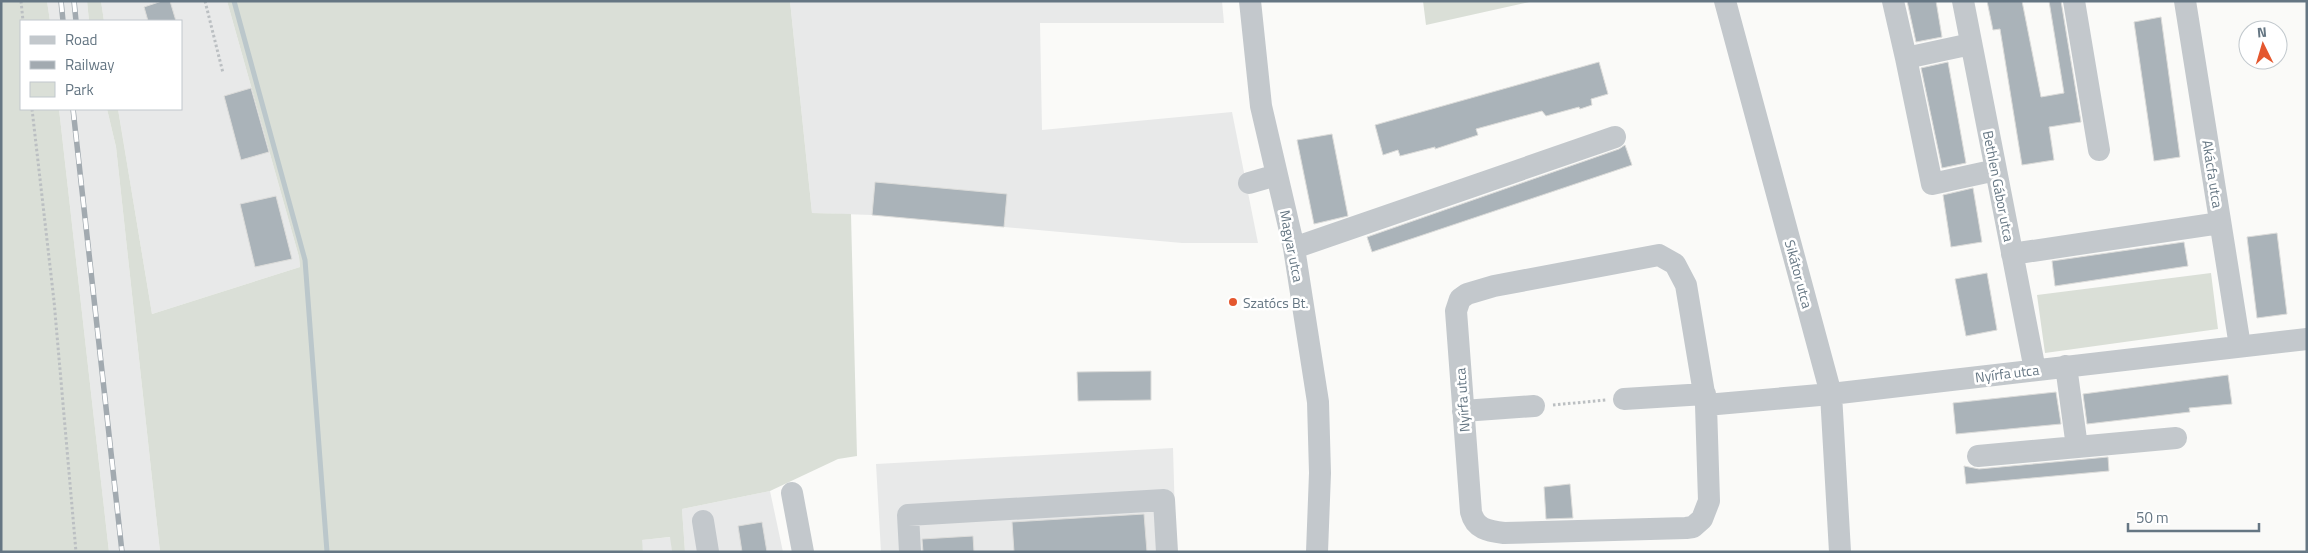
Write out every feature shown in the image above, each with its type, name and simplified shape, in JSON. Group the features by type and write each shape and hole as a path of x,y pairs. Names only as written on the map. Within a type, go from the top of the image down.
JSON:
{"street":[{"name":"Magyar utca","path":"1250,1 1261,106 1294,248 1318,402 1320,473 1317,552"},
{"name":"Sikátor utca","path":"1725,1 1830,394 1840,552"},
{"path":"1893,1 1932,184 1996,170"},
{"name":"Bethlen Gábor utca","path":"1964,1 2035,370"},
{"path":"2074,1 2099,150"},
{"name":"Akácfa utca","path":"2185,1 2240,346"},
{"path":"1906,58 1971,44"},
{"path":"1294,248 1615,137"},
{"path":"1249,183 1277,175"},
{"path":"2012,254 2220,224"},
{"name":"Nyírfa utca","path":"1659,255 1671,260 1683,277 1706,399 1709,500 1707,508 1698,524 1693,527 1504,533 1482,528 1473,518 1471,512 1463,412 1456,311 1460,299 1475,291 1510,282 1659,255"},
{"name":"Nyírfa utca","path":"1706,399 1830,394 2307,339"},
{"path":"2066,366 2077,447"},
{"path":"1624,399 1706,399"},
{"path":"1463,412 1534,406"},
{"path":"1978,456 2176,438"},
{"path":"792,493 802,552"},
{"path":"910,552 908,515 1164,500 1167,552"},
{"path":"703,521 708,552"}],"path":[{"path":"21,1 23,20"},
{"path":"205,1 223,73"},
{"path":"32,110 54,301 76,552"},
{"path":"1534,406 1624,399"}],"shaded area":[{"path":"47,1 87,1 89,20 50,20"},
{"path":"101,1 227,1 299,257 300,267 152,314 118,110 182,110 182,20 104,20"},
{"path":"790,1 1222,1 1224,23 1040,23 1042,130 1232,112 1258,243 1182,243 872,215 812,213"},
{"path":"59,110 107,110 116,147 160,552 109,552"},
{"path":"1173,448 1176,552 881,552 876,464"},
{"path":"770,491 783,552 685,552 682,509"},
{"path":"671,537 672,552 643,552 641,540"}],"green space":[{"path":"1,1 47,1 50,20 20,20 20,110 59,110 109,552 1,552"},
{"path":"87,1 101,1 104,20 89,20"},
{"path":"227,1 790,1 812,213 851,214 857,456 838,459 770,491 682,509 685,552 672,552 670,537 642,540 643,552 160,552 116,147 107,110 118,110 152,314 300,267 299,257"},
{"path":"1423,1 1534,1 1426,25"},
{"path":"2211,273 2218,329 2045,353 2037,295"}],"building":[{"path":"162,1 170,1 176,20 148,20 144,7"},
{"path":"1907,1 1936,1 1942,37 1916,42"},
{"path":"1987,1 2022,1 2041,97 2064,93 2049,1 2061,1 2081,122 2049,127 2054,160 2022,165 2000,29 1993,30"},
{"path":"2161,17 2180,157 2154,161 2134,22"},
{"path":"1599,62 1608,94 1591,99 1592,105 1546,116 1542,111 1476,129 1478,135 1435,149 1435,147 1400,156 1398,150 1383,155 1375,125"},
{"path":"1948,62 1966,163 1942,168 1921,68"},
{"path":"251,88 269,152 241,160 224,96"},
{"path":"1332,134 1348,216 1314,224 1297,140"},
{"path":"1625,145 1632,165 1372,252 1367,237 1619,149"},
{"path":"875,182 1007,194 1004,227 872,215"},
{"path":"1973,188 1982,242 1951,247 1943,195"},
{"path":"276,196 292,259 255,267 240,204"},
{"path":"2277,233 2287,314 2257,318 2247,237"},
{"path":"2184,242 2188,266 2055,286 2052,261"},
{"path":"1987,273 1997,330 1966,336 1955,279"},
{"path":"1151,371 1151,400 1078,401 1077,372"},
{"path":"2228,375 2232,404 2189,408 2190,412 2087,424 2083,394"},
{"path":"2056,392 2061,424 1956,434 1953,403"},
{"path":"2108,457 2109,471 1966,484 1964,466 1979,469"},
{"path":"1570,484 1573,518 1546,519 1544,487"},
{"path":"1144,514 1147,552 1014,552 1012,522"},
{"path":"762,522 767,552 742,552 738,526"},
{"path":"973,536 974,552 923,552 922,539"}],"waterway":[{"path":"234,1 305,260 327,552"}],"railway":[{"path":"61,1 63,20"},
{"path":"74,1 76,20"},
{"path":"73,110 122,552"}],"place":[{"name":"Szatócs Bt.","path":"1233,302"}]}
